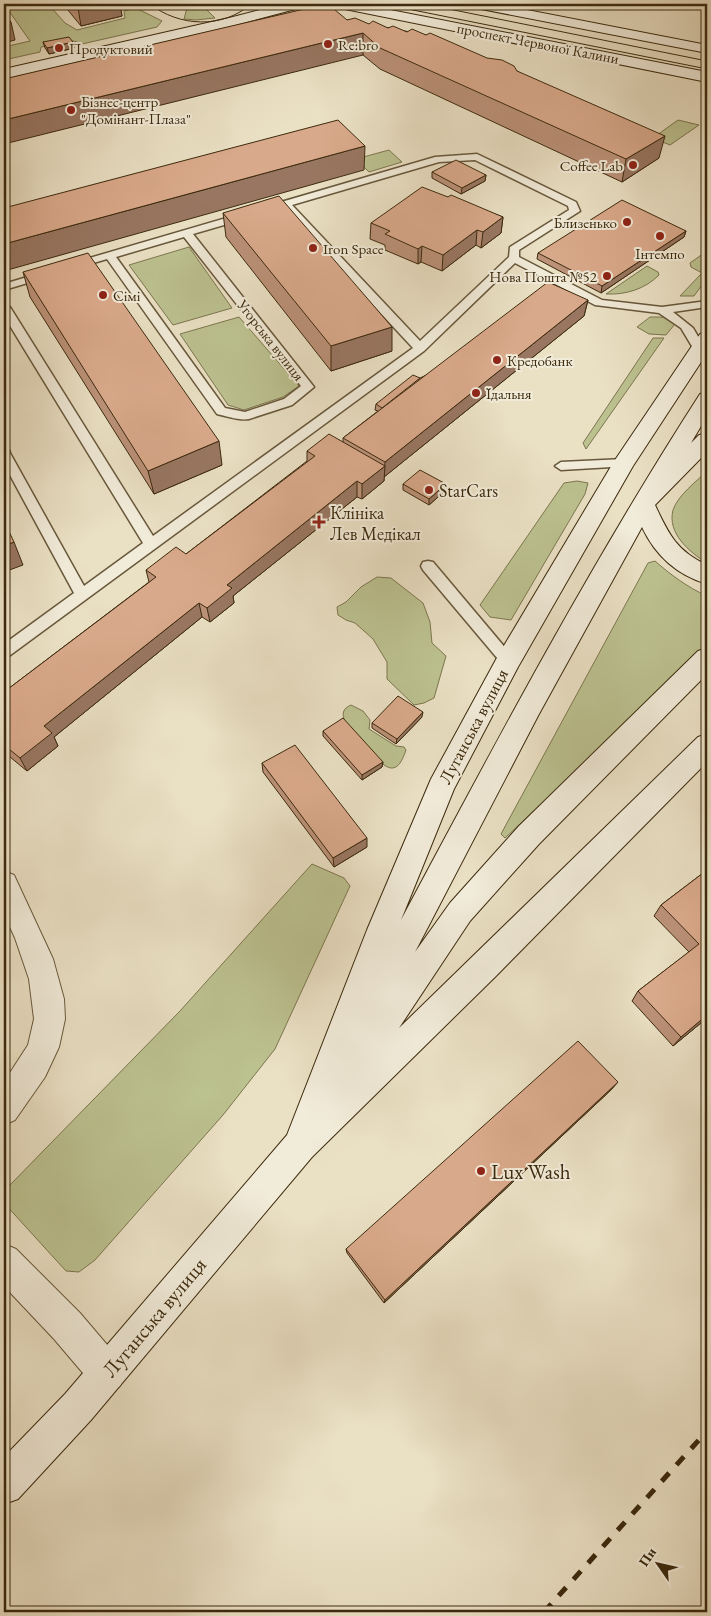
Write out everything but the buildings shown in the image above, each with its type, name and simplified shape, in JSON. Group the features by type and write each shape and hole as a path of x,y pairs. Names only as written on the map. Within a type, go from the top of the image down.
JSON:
{"main road":[{"path":"244,18 258,4"},
{"path":"4,74 298,4"},
{"name":"проспект Червоної Калини","path":"340,4 707,77"},
{"name":"проспект Червоної Калини","path":"476,4 707,50"},
{"name":"Луганська вулиця","path":"300,1145 382,930 441,787 508,661 624,463 703,344"},
{"path":"300,1145 447,860 643,504 707,399"},
{"path":"643,504 707,440"},
{"path":"643,504 660,540 682,563 707,575"},
{"path":"300,1145 460,912 529,835 707,658"},
{"name":"Луганська вулиця","path":"4,1485 108,1373 300,1145 486,966 707,745"},
{"path":"4,884 43,972 50,1009 50,1024 40,1053 4,1110"},
{"path":"4,1261 67,1326 108,1373"}],"lane":[{"path":"4,287 438,159 477,157 572,204 575,211 514,250 514,258 420,348 4,652"},
{"path":"284,204 420,348"},
{"name":"Угорська вулиця","path":"110,256 221,411 245,416 288,402 308,387 187,233"},
{"path":"514,258 599,303 662,310 707,304"},
{"path":"4,306 151,545"},
{"path":"662,310 682,321 703,344"},
{"path":"4,453 82,595"},
{"path":"561,466 624,463"},
{"path":"428,566 508,661"}],"green space":[{"path":"4,4 48,4 65,23 77,30 125,18 124,11 136,8 162,21 157,27 82,44 74,41 41,47 40,52 4,60 4,47 30,41"},
{"path":"188,4 201,4 215,18 184,19"},
{"path":"678,120 699,125 670,145 653,138"},
{"path":"389,150 402,162 369,172 356,159"},
{"path":"189,247 232,308 173,325 129,265"},
{"path":"707,251 707,278 694,296 680,296 702,273 691,267 690,263"},
{"path":"647,266 658,272 659,275 654,280 635,290 606,294"},
{"path":"239,317 299,386 283,397 244,410 228,405 180,334"},
{"path":"650,317 667,318 675,324 666,335 649,334 637,327"},
{"path":"653,338 664,338 586,449 583,443"},
{"path":"707,471 707,563 681,541 676,534 672,518 675,504"},
{"path":"577,481 588,483 585,494 511,620 490,617 480,605 564,483"},
{"path":"655,561 693,589 707,596 707,650 505,838 501,834 648,563"},
{"path":"377,577 391,578 423,603 430,622 432,643 446,656 434,698 424,703 414,705 387,679 387,662 373,639 355,623 338,615 337,607 346,602 361,587"},
{"path":"351,705 363,711 370,720 369,729 396,746 404,747 406,750 401,762 396,767 392,768 384,765 345,722 344,712"},
{"path":"312,864 344,878 350,886 275,1049 223,1115 95,1260 79,1272 66,1271 4,1203 7,1188 180,1011"}],"tram line":[{"path":"150,4 174,17 187,21 201,22 227,18 251,4"},
{"path":"383,4 707,69"},
{"path":"424,4 707,61"}],"railway":[{"path":"544,1612 707,1431"}],"place":[{"name":"Re:bro","path":"328,44"},
{"name":"Продуктовий","path":"59,48"},
{"name":"Бізнес-центр \"Домінант-Плаза\"","path":"71,110"},
{"name":"Coffee Lab","path":"633,165"},
{"name":"Близенько","path":"627,222"},
{"name":"Інтемпо","path":"660,236"},
{"name":"Iron Space","path":"313,248"},
{"name":"Нова Пошта №52","path":"607,276"},
{"name":"Сімі","path":"103,295"},
{"name":"Кредобанк","path":"497,360"},
{"name":"Їдальня","path":"476,393"},
{"name":"StarCars","path":"429,490"},
{"name":"Клініка Лев Медікал","path":"319,522"},
{"name":"Lux Wash","path":"481,1171"}]}
